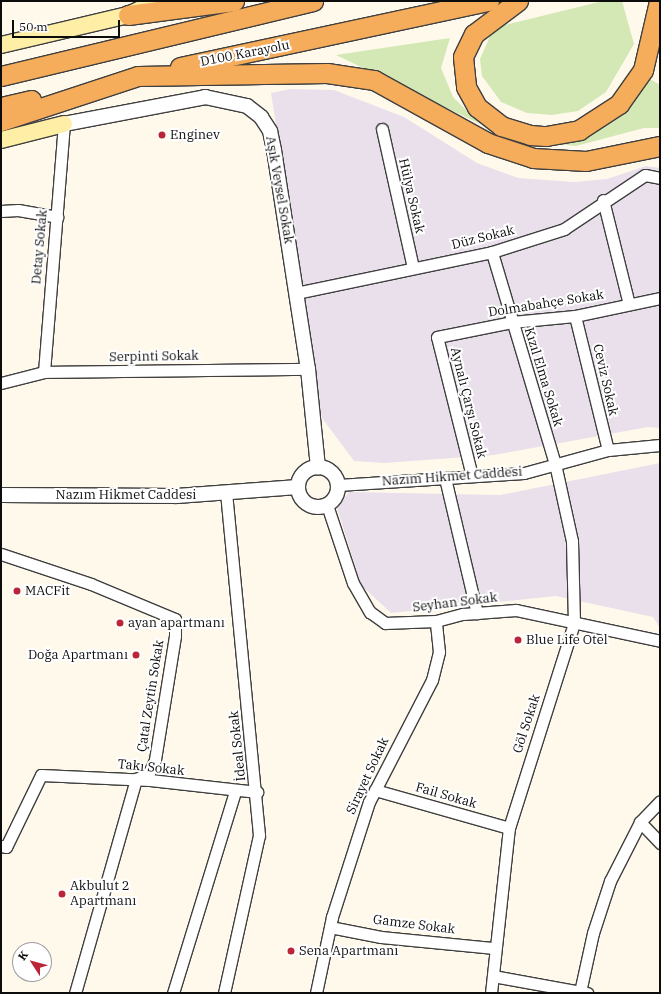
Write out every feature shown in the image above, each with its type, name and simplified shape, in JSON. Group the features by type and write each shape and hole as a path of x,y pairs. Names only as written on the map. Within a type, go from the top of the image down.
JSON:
{"highway":[{"path":"128,15 172,1"},
{"path":"128,15 234,1"},
{"path":"1,76 313,1"},
{"name":"D100 Karayolu","path":"1,107 138,76 489,1"},
{"path":"518,1 474,34 463,57 466,87 477,107 502,126 530,135 546,136 579,130 618,104 642,70 659,1"},
{"path":"1,121 138,76 327,73 368,79 398,91 488,143 514,154 560,162 586,161 660,146"}],"main road":[{"path":"1,45 128,15 158,1"},
{"path":"1,140 64,124"}],"street":[{"path":"128,15 148,1"},
{"name":"Aşık Veysel Sokak","path":"64,124 205,97 247,106 261,118 270,131 308,368 318,467"},
{"name":"Detay Sokak","path":"44,372 64,124"},
{"name":"Hülya Sokak","path":"382,129 413,268"},
{"name":"Düz Sokak","path":"296,293 492,252 564,229 585,218 603,200 645,175 660,178"},
{"path":"603,200 630,304"},
{"path":"1,211 18,210 57,217"},
{"name":"Kızıl Elma Sokak","path":"492,252 555,464"},
{"name":"Dolmabahçe Sokak","path":"436,337 512,322 575,316 660,298"},
{"name":"Ceviz Sokak","path":"575,316 608,450"},
{"name":"Aynalı Çarşı Sokak","path":"436,337 472,476"},
{"name":"Serpinti Sokak","path":"1,383 44,372 308,368"},
{"name":"Nazım Hikmet Caddesi","path":"338,485 524,473 608,450 659,449"},
{"name":"Göl Sokak","path":"491,993 494,948 508,862 509,828 574,623 572,541 555,464"},
{"path":"318,467 332,473 338,485 336,497 327,505 316,507 305,503 298,487 306,471 318,467"},
{"path":"445,478 477,613"},
{"name":"Nazım Hikmet Caddesi","path":"1,496 226,493 298,487"},
{"name":"İdeal Sokak","path":"224,993 259,835 257,792 226,493"},
{"name":"Seyhan Sokak","path":"327,505 353,583 370,612 385,624 436,621 477,613 516,610 660,641"},
{"name":"Çatal Zeytin Sokak","path":"1,554 91,584 175,619 175,636 155,760 149,773 136,779"},
{"name":"Sirayet Sokak","path":"318,992 330,927 375,790 432,680 439,652 436,621"},
{"name":"Takı Sokak","path":"1,846 6,846 41,775 136,779 235,791 257,792"},
{"path":"76,993 136,779"},
{"name":"Fail Sokak","path":"375,790 509,828"},
{"path":"173,993 235,791"},
{"path":"493,976 584,992 593,933 610,881 640,822 660,801"},
{"path":"640,822 660,843"},
{"name":"Gamze Sokak","path":"330,927 381,937 494,948"}],"shaded area":[{"path":"290,89 334,90 404,117 477,163 518,178 574,182 607,179 646,166 660,168 660,428 648,427 494,455 384,463 354,461 322,418 271,93"},
{"path":"660,463 660,628 653,617 556,596 391,613 361,585 337,508 349,492 500,495"}],"green space":[{"path":"603,1 622,1 634,44 606,92 578,111 552,115 527,113 501,102 482,76 480,59 491,34 501,26"},
{"path":"450,38 441,68 453,97 480,124 336,55"},
{"path":"645,76 660,85 660,128 644,128 576,146 540,142 589,132"}],"place":[{"name":"Enginev","path":"162,135"},
{"name":"MACFit","path":"17,591"},
{"name":"ayan apartmanı","path":"120,623"},
{"name":"Blue Life Otel","path":"518,640"},
{"name":"Doğa Apartmanı","path":"136,655"},
{"name":"Akbulut 2 Apartmanı","path":"62,894"},
{"name":"Sena Apartmanı","path":"291,951"}]}
